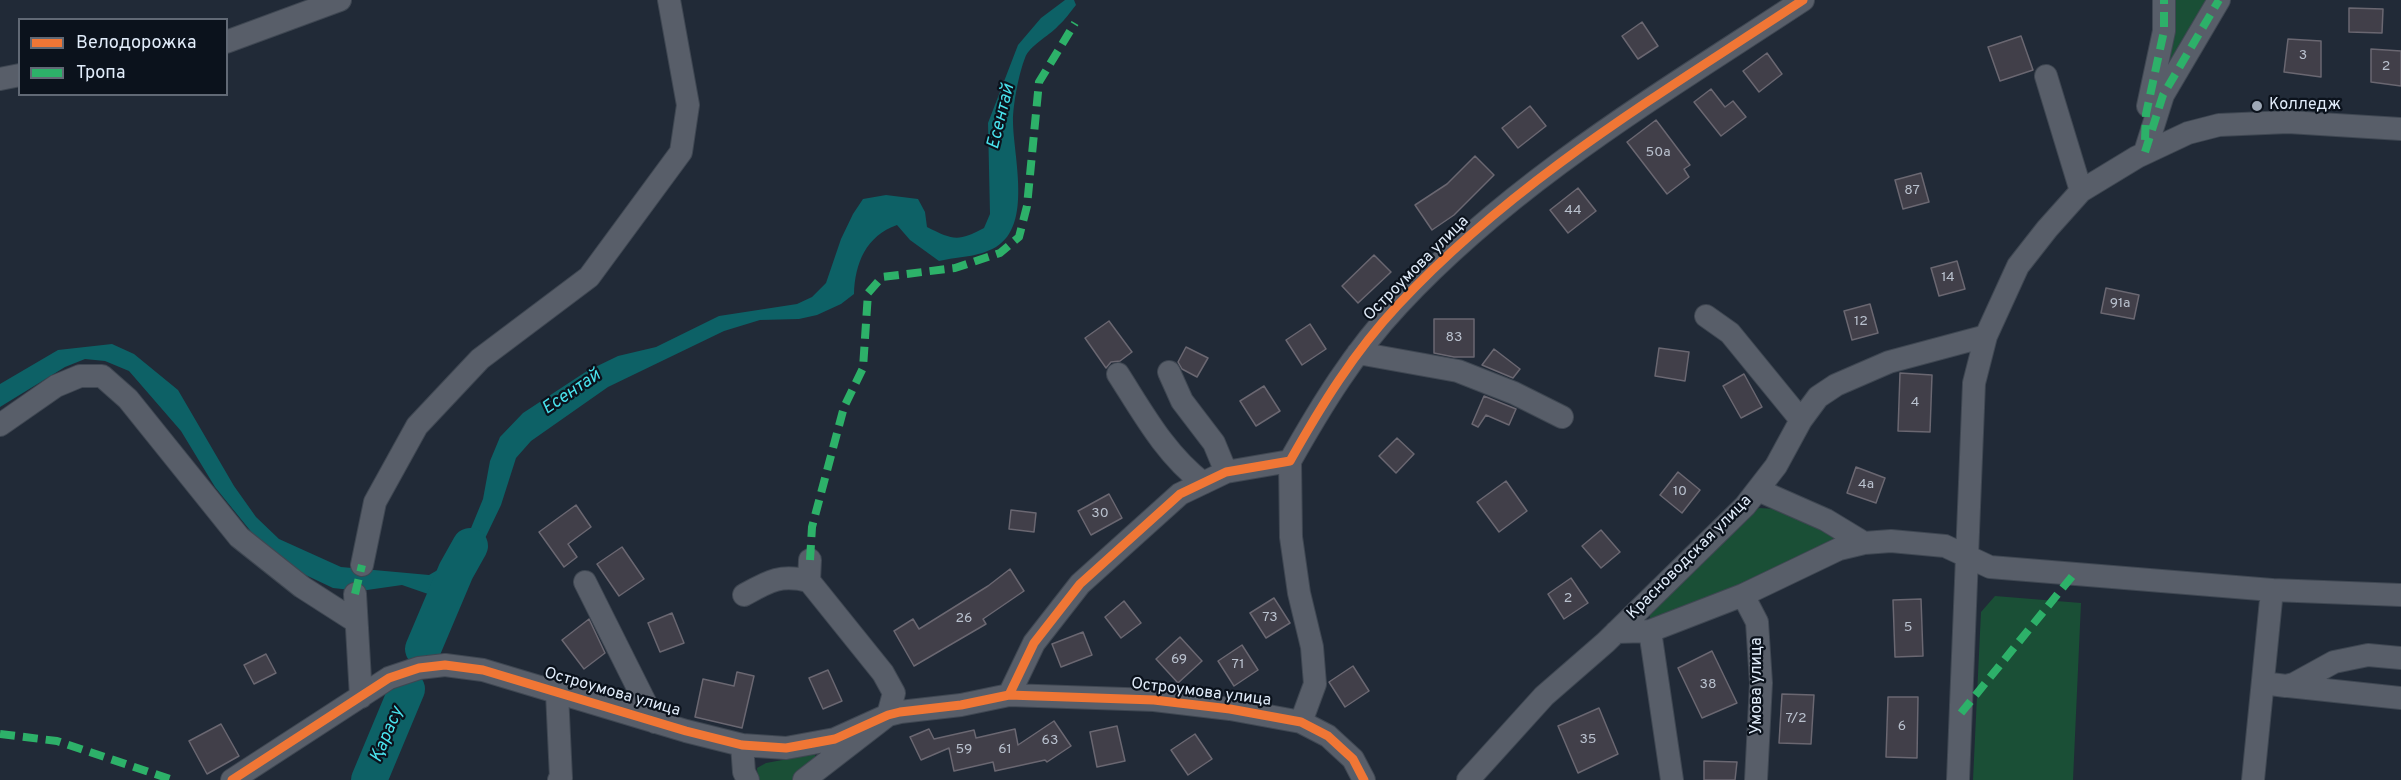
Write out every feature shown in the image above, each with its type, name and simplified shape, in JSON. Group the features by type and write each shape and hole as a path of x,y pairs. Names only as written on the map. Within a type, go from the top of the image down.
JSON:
{"street":[{"path":"228,41 340,0"},
{"path":"362,565 375,502 417,426 480,359 589,277 681,152 688,105 669,0"},
{"name":"Остроумова улица","path":"1290,461 1330,392 1358,353 1398,305 1491,216 1574,152 1803,0"},
{"path":"2145,152 2146,114 2164,31 2164,0"},
{"path":"2145,152 2163,94 2219,0"},
{"path":"0,79 18,75"},
{"path":"2046,76 2081,191"},
{"path":"1958,780 1974,383 1986,336 2018,266 2081,191 2145,152 2188,133 2219,125 2288,122 2401,129"},
{"path":"1707,316 1730,333 1801,420"},
{"name":"Красноводская улица","path":"1468,780 1544,696 1616,632 1745,506 1776,466 1801,420 1818,398 1857,375 1889,362 1986,336"},
{"path":"1358,353 1458,371 1514,393 1562,417"},
{"path":"1169,372 1182,401 1214,443 1226,472"},
{"path":"1118,374 1162,442 1187,471 1203,483"},
{"path":"0,425 56,386 80,376 102,376 128,399 239,537 302,587 355,621"},
{"path":"1009,695 1034,644 1080,584 1180,494 1226,472 1290,461 1291,537 1299,593 1312,647 1315,684 1301,722"},
{"path":"1758,490 1826,520 1863,543"},
{"path":"1616,632 1650,631 1743,595 1839,549 1863,543 1891,541 1945,546 1990,567 2272,590 2401,595"},
{"path":"744,595 773,579 792,577 809,570 883,673 894,693 888,715 804,780"},
{"path":"585,582 656,722"},
{"path":"2253,780 2272,590"},
{"path":"355,594 361,697"},
{"name":"Умова улица","path":"1743,595 1757,622 1761,683 1756,780"},
{"path":"1650,631 1672,780"},
{"path":"2286,686 2295,684 2334,662 2368,655 2401,658"},
{"name":"Остроумова улица","path":"232,780 389,678 419,668 445,665 483,670 656,722 742,745 786,748 835,739 888,715 961,705 1009,695 1154,700 1230,709 1301,722 1328,736 1353,759 1364,780"},
{"path":"2263,683 2401,698"},
{"path":"558,693 561,778 559,780"},
{"path":"742,745 744,772 748,780"}],"shaded area":[{"path":"2169,0 2210,0 2161,87"},
{"path":"1759,508 1776,509 1840,535 1835,545 1715,603 1650,619 1650,610 1744,519"},
{"path":"1995,596 2081,603 2073,780 1973,780 1981,612"},
{"path":"815,754 816,764 795,780 758,780 757,768 766,763"}],"water":[{"name":"Есентай","path":"1065,0 1074,0 1076,5 1061,24 1027,54 1019,80 1013,121 1018,206 1014,223 1007,237 996,247 982,253 939,261 910,240 897,225 877,236 870,243 860,261 854,294 841,304 817,315 799,319 760,320 724,331 608,387 531,441 516,458 501,505 477,555 466,572 449,589 428,594 402,585 360,591 333,588 274,560 215,487 181,431 129,371 105,361 85,359 65,367 0,407 0,384 58,350 112,344 134,354 178,390 234,486 256,517 279,539 341,567 429,575 450,563 469,533 483,499 490,461 500,437 523,413 587,371 618,356 656,347 719,316 797,304 812,297 826,283 841,239 863,199 886,195 918,199 925,212 927,227 950,237 968,236 984,228 990,214 988,123 1018,45 1041,18"}],"building":[{"path":"2349,8 2383,9 2382,33 2349,32"},
{"path":"1642,22 1658,46 1638,59 1622,36"},
{"path":"2021,36 2033,70 2000,81 1988,47"},
{"path":"2288,39 2321,41 2321,77 2284,72"},
{"path":"2371,49 2401,51 2401,86 2371,82"},
{"path":"1767,53 1782,74 1759,92 1743,71"},
{"path":"1711,89 1725,107 1733,101 1746,117 1721,136 1694,102"},
{"path":"1530,106 1546,126 1518,148 1502,128"},
{"path":"1656,120 1690,165 1684,169 1689,177 1667,194 1627,142"},
{"path":"1475,156 1494,175 1454,215 1432,230 1415,205 1447,184"},
{"path":"1921,173 1929,202 1903,209 1895,180"},
{"path":"1578,188 1596,211 1568,233 1550,210"},
{"path":"1374,255 1391,272 1358,303 1342,286"},
{"path":"1957,261 1965,289 1939,296 1931,268"},
{"path":"2106,288 2139,295 2134,319 2101,313"},
{"path":"1870,304 1878,333 1852,340 1844,311"},
{"path":"1434,319 1474,319 1474,357 1454,357 1434,353"},
{"path":"1109,321 1132,352 1120,361 1111,362 1106,368 1085,338"},
{"path":"1310,324 1326,349 1302,365 1286,340"},
{"path":"1186,347 1208,358 1197,377 1182,369 1178,362"},
{"path":"1659,348 1689,352 1685,381 1655,376"},
{"path":"1494,349 1520,369 1513,378 1482,365"},
{"path":"1900,373 1932,375 1930,432 1898,431"},
{"path":"1744,374 1762,407 1741,418 1723,386"},
{"path":"1264,386 1280,411 1256,426 1240,401"},
{"path":"1484,396 1516,409 1509,425 1486,415 1478,427 1472,424"},
{"path":"1397,438 1414,454 1396,473 1379,456"},
{"path":"1856,467 1885,478 1876,503 1847,493"},
{"path":"1678,472 1700,490 1682,513 1660,495"},
{"path":"1506,481 1527,511 1499,532 1477,502"},
{"path":"1109,494 1122,518 1091,535 1078,511"},
{"path":"576,505 591,527 568,544 577,557 564,567 539,532"},
{"path":"1011,510 1036,513 1034,532 1009,529"},
{"path":"1601,530 1620,552 1601,568 1582,546"},
{"path":"622,547 644,579 619,596 597,564"},
{"path":"1010,569 1024,591 983,619 986,624 914,666 894,631 913,619 919,629 988,586"},
{"path":"1571,578 1588,603 1564,619 1548,594"},
{"path":"1274,598 1290,623 1266,638 1250,613"},
{"path":"1921,599 1923,656 1895,657 1893,600"},
{"path":"1124,601 1141,623 1121,638 1105,617"},
{"path":"672,613 684,643 660,652 648,623"},
{"path":"589,619 605,653 584,669 562,640"},
{"path":"1083,632 1092,655 1061,667 1052,644"},
{"path":"1180,637 1202,661 1178,683 1156,659"},
{"path":"1242,645 1258,670 1234,686 1218,661"},
{"path":"1712,651 1737,703 1702,718 1678,668"},
{"path":"266,654 276,673 254,684 244,665"},
{"path":"1353,666 1369,691 1345,707 1329,682"},
{"path":"828,670 842,701 823,709 809,678"},
{"path":"737,672 754,676 742,728 695,717 703,679 734,686"},
{"path":"1782,694 1814,695 1811,744 1779,743"},
{"path":"1888,697 1918,697 1917,758 1886,757"},
{"path":"1599,708 1618,754 1578,773 1558,726"},
{"path":"1054,721 1071,746 1047,762 1045,760 995,771 993,762 954,771 949,748 921,760 910,737 929,729 934,739 974,730 976,738 1015,729 1018,745"},
{"path":"221,724 239,756 207,774 189,741"},
{"path":"1117,726 1125,761 1097,767 1090,732"},
{"path":"1195,734 1212,759 1188,775 1171,750"},
{"path":"1704,761 1737,762 1735,780 1704,780"}],"waterway":[{"name":"Қарасу","path":"423,649 456,571 470,546"},
{"name":"Қарасу","path":"369,780 407,689"}],"marked path":[{"path":"2145,140 2146,114 2164,31 2164,0"},
{"path":"2145,152 2163,95 2219,0"},
{"path":"810,560 812,527 844,407 863,368 868,293 882,277 955,268 1000,253 1019,237 1027,206 1039,82 1075,23"},
{"path":"355,594 362,565"},
{"path":"1961,713 2074,574"},
{"path":"0,734 57,741 173,780"}],"cycle path":[{"path":"1009,695 1034,643 1080,584 1180,494 1226,472 1290,461 1339,380 1367,341 1398,305 1490,218 1591,140 1803,0"},
{"path":"232,780 389,678 419,668 445,665 483,670 686,731 742,745 786,748 835,739 888,715 900,712 961,705 1009,695 1154,700 1230,709 1301,722 1328,736 1353,759 1364,780"}],"place":[{"name":"Колледж","path":"2257,106"}]}
